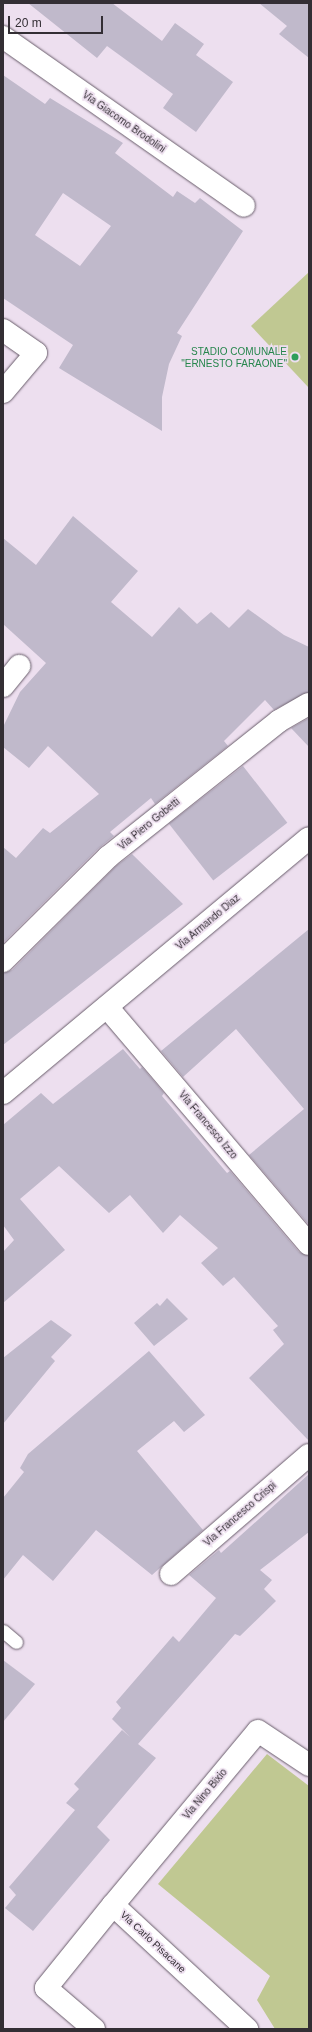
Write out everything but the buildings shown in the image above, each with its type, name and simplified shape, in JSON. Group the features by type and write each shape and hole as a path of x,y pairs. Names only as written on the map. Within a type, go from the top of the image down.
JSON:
{"street":[{"name":"Via Giacomo Brodolini","path":"3,37 244,206"},
{"path":"3,330 36,354 3,392"},
{"path":"3,686 19,666"},
{"name":"Via Piero Gobetti","path":"3,961 108,857 279,721 309,704"},
{"name":"Via Armando Diaz","path":"3,1093 309,838"},
{"name":"Via Francesco Izzo","path":"107,1007 309,1244"},
{"name":"Via Francesco Crispi","path":"170,1574 309,1455"},
{"name":"Via Nino Bixio","path":"112,1905 258,1731 309,1765"},
{"name":"Via Carlo Pisacane","path":"94,2029 46,1988 112,1905 247,2029"}],"lane":[{"path":"3,1631 16,1642"}],"green space":[{"name":"STADIO COMUNALE \"ERNESTO FARAONE\"","path":"309,272 309,388 251,326"},
{"path":"267,1754 309,1786 309,2029 275,2029 257,2000 270,1976 158,1884"}],"place":[{"name":"STADIO COMUNALE \"ERNESTO FARAONE\"","path":"295,357"}]}
